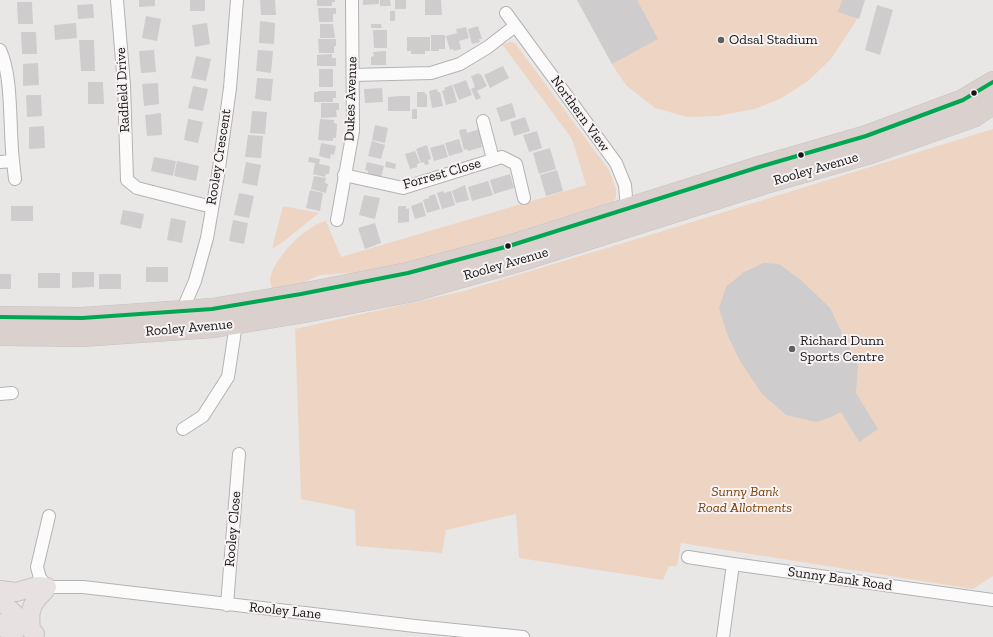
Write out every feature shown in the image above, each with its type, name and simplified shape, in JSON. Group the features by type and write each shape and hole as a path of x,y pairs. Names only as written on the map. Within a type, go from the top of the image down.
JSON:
{"highway":[{"name":"Rooley Avenue","path":"0,317 82,318 212,309 408,273 509,246 759,167 866,136 963,100 993,82"},
{"name":"Rooley Avenue","path":"0,335 82,336 214,327 305,312 413,291 516,262 766,183 871,153 973,117 993,104"}],"main road":[{"path":"0,590 16,592 38,586 47,587 43,595 38,598 30,612 35,633"},
{"path":"0,600 35,633"},
{"path":"0,623 14,637"}],"street":[{"name":"Radfield Drive","path":"117,0 124,85 128,180 137,188 212,207"},
{"name":"Rooley Crescent","path":"182,311 195,281 212,207 230,88 237,0"},
{"name":"Dukes Avenue","path":"337,220 353,131 352,0"},
{"name":"Northern View","path":"506,13 616,163 625,185 627,209"},
{"path":"353,75 431,73 460,64 488,47 515,26"},
{"path":"0,50 6,67 9,91 12,161 15,178"},
{"name":"Forrest Close","path":"482,122 493,159"},
{"name":"Forrest Close","path":"344,175 403,188 502,157 516,164 524,198"},
{"path":"0,162 12,161"},
{"path":"183,429 203,416 228,377 236,324"},
{"name":"Rooley Close","path":"227,605 240,454"},
{"path":"47,587 40,578 37,567 49,516"},
{"name":"Sunny Bank Road","path":"688,556 734,564 993,600"},
{"path":"723,637 734,564"},
{"name":"Rooley Lane","path":"47,587 83,587 227,605 415,632 523,637"}],"green space":[{"name":"Odsal Stadium","path":"577,0 858,0 856,21 831,59 808,81 782,98 755,109 717,116 687,117 655,108 627,86 616,71"},
{"path":"511,42 515,43 609,170 616,189 616,198 613,202 454,252 365,272 320,275 296,286 272,288 270,279 272,271 284,253 309,229 326,221 341,257 586,185 572,139 502,44"},
{"name":"Sunny Bank Road Allotments","path":"993,129 993,576 973,589 681,543 677,566 669,566 663,580 519,558 516,514 446,530 442,553 356,546 355,510 301,499 295,329 464,291"},
{"path":"283,206 319,213 272,249"}],"building":[{"path":"139,0 155,0 155,6 139,7"},
{"path":"190,0 205,0 205,11 190,11"},
{"path":"260,0 275,0 276,15 261,15"},
{"path":"317,0 335,0 335,2 332,2 332,6 317,6"},
{"path":"363,0 379,0 379,4 363,5"},
{"path":"380,0 390,0 391,6 380,6"},
{"path":"395,0 406,0 406,9 395,9"},
{"path":"425,0 441,0 442,15 425,15"},
{"path":"577,0 637,0 658,39 612,64"},
{"path":"842,0 865,0 859,19 838,12"},
{"path":"17,2 32,2 33,24 18,24"},
{"path":"93,4 94,18 78,19 77,5"},
{"path":"877,5 893,10 880,55 865,50"},
{"path":"318,8 336,8 336,14 333,14 333,22 319,22"},
{"path":"390,11 395,11 395,21 390,21"},
{"path":"146,16 161,19 157,41 142,38"},
{"path":"260,21 275,23 274,44 259,43"},
{"path":"76,23 77,38 55,40 54,25"},
{"path":"207,23 210,44 195,47 192,25"},
{"path":"320,24 333,24 335,38 320,38"},
{"path":"371,24 381,24 382,28 371,28"},
{"path":"478,26 482,39 479,39 480,42 472,44 468,29"},
{"path":"466,27 469,38 459,41 461,49 454,51 453,49 450,50 446,36 457,33 456,29"},
{"path":"373,30 387,30 387,48 374,48"},
{"path":"21,32 36,32 37,54 22,54"},
{"path":"431,35 445,35 445,49 431,51"},
{"path":"407,37 430,37 430,51 425,51 425,54 411,54 411,51 407,51"},
{"path":"318,39 336,39 334,53 319,53"},
{"path":"79,40 94,40 95,71 81,71"},
{"path":"154,50 156,72 141,73 139,51"},
{"path":"258,50 273,51 271,73 256,71"},
{"path":"386,51 386,65 371,65 371,57 374,56 373,52"},
{"path":"332,54 332,58 336,58 336,66 317,66 317,55"},
{"path":"196,56 211,59 206,81 191,78"},
{"path":"38,63 39,85 23,86 23,64"},
{"path":"503,66 509,78 490,88 484,75"},
{"path":"319,69 333,69 333,87 319,87"},
{"path":"479,73 487,86 477,91 481,98 476,100 471,89 475,87 471,76"},
{"path":"257,78 273,79 271,101 255,99"},
{"path":"466,80 472,95 459,100 453,85"},
{"path":"88,82 103,82 104,104 88,104"},
{"path":"158,83 159,104 144,106 142,84"},
{"path":"452,85 457,102 446,105 442,91 445,90 444,88"},
{"path":"193,86 208,89 203,111 188,108"},
{"path":"382,88 383,102 365,103 364,89"},
{"path":"437,89 438,92 440,92 443,106 432,108 429,91"},
{"path":"336,91 336,98 333,98 333,102 314,102 314,92"},
{"path":"417,92 425,92 425,94 427,94 427,107 417,107"},
{"path":"26,95 41,95 42,116 27,117"},
{"path":"410,96 410,111 388,111 388,97"},
{"path":"321,103 339,103 339,110 336,110 337,117 321,118"},
{"path":"512,103 516,117 501,122 496,108"},
{"path":"412,109 417,109 417,119 412,119"},
{"path":"252,111 267,112 265,134 250,133"},
{"path":"161,113 162,135 147,136 145,115"},
{"path":"525,117 530,131 514,136 510,122"},
{"path":"188,119 203,122 198,143 184,140"},
{"path":"320,119 334,120 334,123 337,124 336,138 333,138 333,141 318,140"},
{"path":"375,125 388,128 385,143 372,140"},
{"path":"44,126 45,148 29,149 29,127"},
{"path":"466,129 467,133 480,129 484,143 481,144 482,147 468,151 467,149 464,150 459,131"},
{"path":"537,131 542,148 529,152 523,135"},
{"path":"248,135 263,136 261,158 245,157"},
{"path":"459,139 463,152 449,156 445,143"},
{"path":"372,141 385,145 381,159 368,156"},
{"path":"321,143 336,146 334,155 331,154 330,159 319,156"},
{"path":"444,144 448,157 434,161 430,148"},
{"path":"427,145 431,159 428,160 429,164 425,165 424,162 421,163 416,149"},
{"path":"550,148 556,169 539,174 533,153"},
{"path":"415,151 420,163 417,164 417,167 410,169 405,154"},
{"path":"154,157 176,161 173,176 151,171"},
{"path":"309,157 320,159 319,164 330,166 329,174 326,174 325,177 313,174 315,163 308,162"},
{"path":"177,161 199,166 196,181 174,176"},
{"path":"386,161 396,164 395,169 385,167"},
{"path":"246,162 261,165 257,186 242,183"},
{"path":"367,162 384,166 381,177 368,174 368,171 365,170"},
{"path":"557,170 563,191 546,196 540,175"},
{"path":"510,174 514,188 494,194 490,180"},
{"path":"314,176 326,178 325,183 328,184 326,193 311,189"},
{"path":"488,181 493,195 472,201 468,187"},
{"path":"465,185 469,200 456,203 452,191"},
{"path":"310,190 323,193 320,211 306,208"},
{"path":"443,191 444,193 451,191 455,205 442,209 437,193"},
{"path":"239,193 254,196 249,218 234,215"},
{"path":"435,194 440,209 427,213 423,200"},
{"path":"364,195 380,198 375,219 359,215"},
{"path":"422,202 426,216 415,219 411,206"},
{"path":"11,206 33,206 33,221 11,221"},
{"path":"398,206 406,206 406,209 409,208 409,222 398,223"},
{"path":"123,210 144,214 141,229 120,224"},
{"path":"171,218 186,221 182,243 167,240"},
{"path":"233,220 248,223 244,244 229,241"},
{"path":"375,223 381,243 365,249 358,228"},
{"name":"Richard Dunn Sports Centre","path":"764,263 779,264 802,281 830,308 858,366 856,393 878,429 859,442 841,412 816,422 786,415 762,394 740,361 727,334 719,308 726,287 744,272"},
{"path":"146,267 168,267 168,282 146,282"},
{"path":"72,272 94,272 94,287 72,288"},
{"path":"38,273 60,273 60,288 38,288"},
{"path":"0,274 11,274 11,289 0,289"},
{"path":"99,274 121,274 121,289 99,289"}],"transit line":[{"path":"0,317 82,318 212,309 301,294 408,273 509,246 759,167 866,136 963,100 993,82"}],"place":[{"name":"Odsal Stadium","path":"721,40"},
{"name":"Richard Dunn Sports Centre","path":"792,349"}]}
